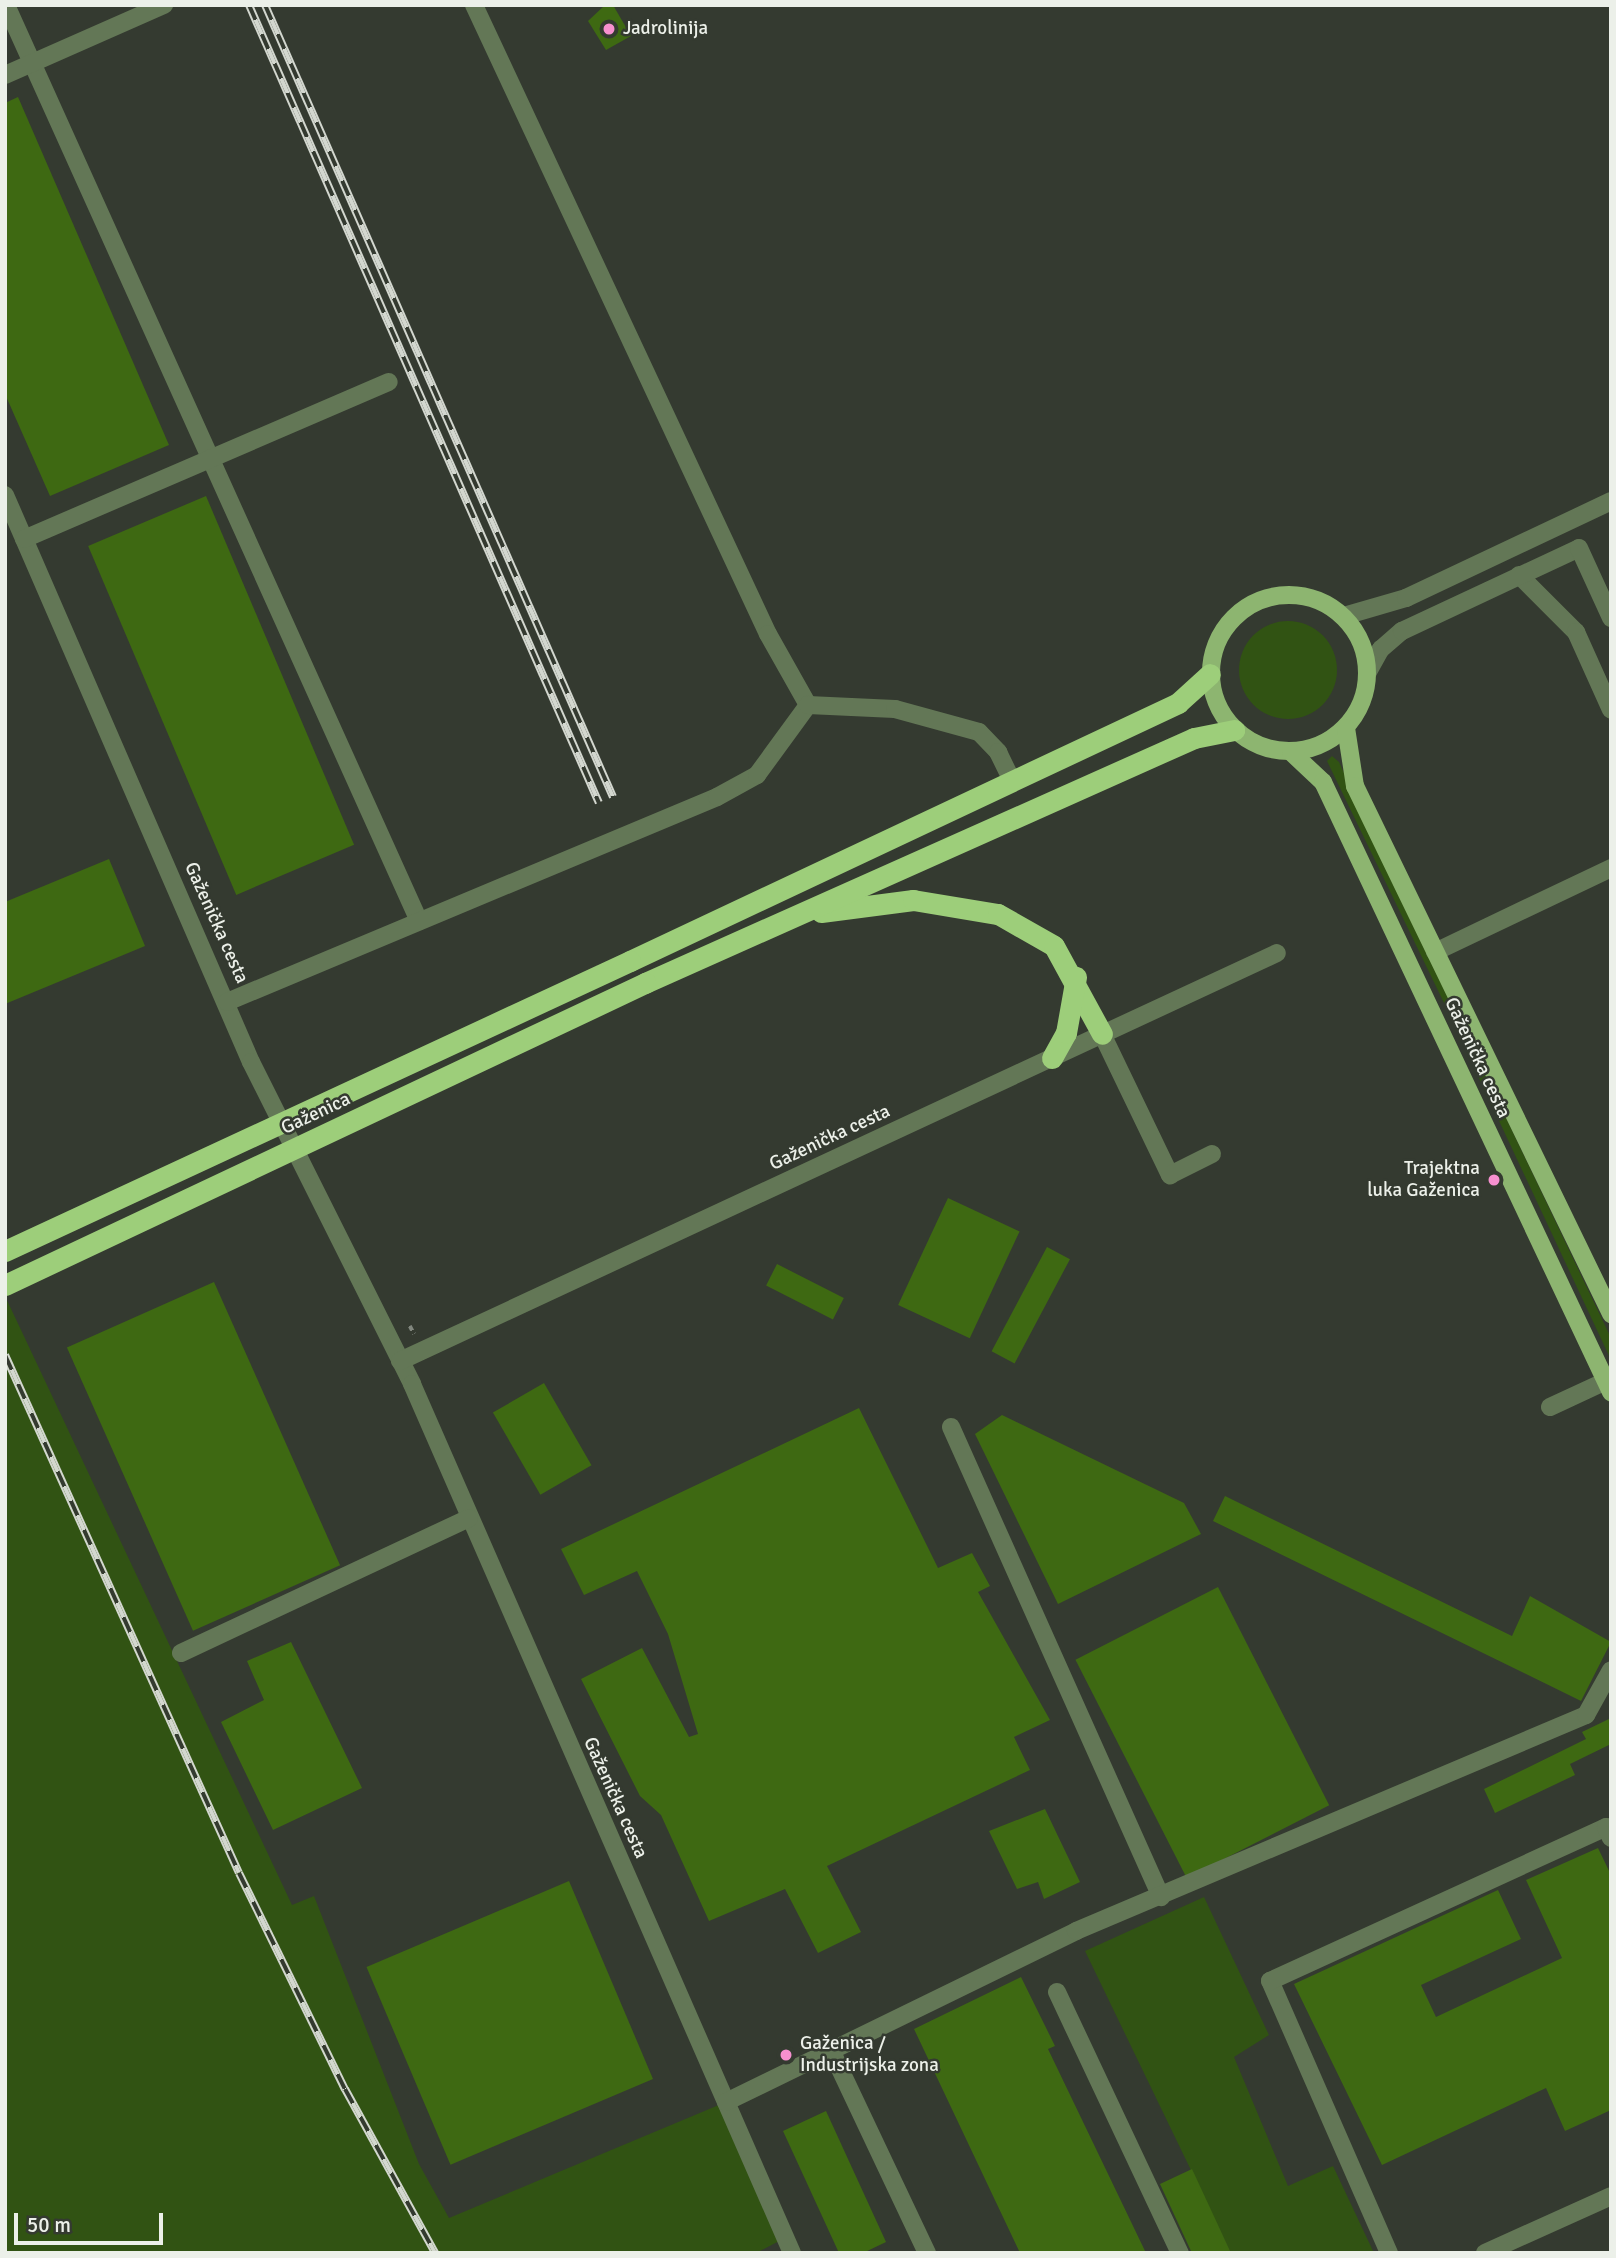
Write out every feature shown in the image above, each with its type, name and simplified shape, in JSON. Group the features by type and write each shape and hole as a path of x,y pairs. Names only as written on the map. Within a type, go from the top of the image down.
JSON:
{"highway":[{"name":"Gaženica","path":"5,1251 1013,783 1178,703 1210,674"},
{"name":"Gaženica","path":"5,1285 645,983 1194,738 1234,730"},
{"path":"796,916 913,900 956,904 998,914 1054,946 1076,977 1102,1034"},
{"path":"1052,1058 1066,1033 1076,977"}],"main road":[{"path":"1303,596 1344,616 1362,642 1368,672 1363,702 1346,728 1311,749 1291,752 1270,750 1234,730 1213,695 1210,674 1223,631 1258,601 1303,596"},
{"name":"Gaženička cesta","path":"1346,728 1355,786 1611,1314"},
{"name":"Gaženička cesta","path":"1291,752 1323,782 1608,1386"}],"street":[{"path":"6,5 419,921"},
{"path":"5,75 164,5"},
{"path":"474,5 768,634 808,705"},
{"path":"24,539 389,382"},
{"name":"Gaženička cesta","path":"5,495 227,1002 400,1361 792,2253"},
{"path":"1344,616 1406,598 1611,501"},
{"path":"1368,672 1381,649 1402,631 1579,548 1611,618"},
{"path":"1518,575 1576,632 1611,710"},
{"path":"808,705 895,709 979,732 998,752 1013,783"},
{"path":"227,1002 717,797 757,775 808,705"},
{"path":"1435,951 1611,868"},
{"name":"Gaženička cesta","path":"400,1361 1277,953"},
{"path":"1102,1034 1170,1175 1212,1154"},
{"path":"1550,1407 1608,1386"},
{"path":"951,1427 1161,1897"},
{"path":"181,1653 469,1518"},
{"path":"726,2102 831,2050 1161,1897 1586,1715 1611,1670"},
{"path":"1389,2253 1270,1982 1606,1827 1611,1838"},
{"path":"1057,1992 1180,2253"},
{"path":"831,2050 927,2253"},
{"path":"1485,2253 1611,2196"}],"green space":[{"path":"1288,621 1307,625 1323,635 1333,651 1337,670 1333,689 1323,705 1307,715 1288,719 1269,715 1253,705 1243,689 1239,670 1243,651 1253,635 1269,625"},
{"path":"1332,756 1339,762 1451,1002 1445,1005 1327,761"},
{"path":"1456,1013 1611,1338 1611,1360 1450,1016"},
{"path":"5,1296 292,1905 314,1896 419,2164 449,2218 726,2102 785,2238 756,2253 5,2253"},
{"path":"1204,1897 1269,2035 1234,2057 1288,2186 1333,2166 1374,2253 1231,2253 1085,1951"}],"building":[{"name":"Jadrolinija","path":"605,5 613,5 631,36 606,50 588,21"},
{"path":"18,97 169,445 50,496 5,394 5,103"},
{"path":"206,496 354,845 236,895 88,546"},
{"path":"109,859 145,946 5,1004 5,902"},
{"path":"948,1198 1020,1231 970,1338 898,1305"},
{"path":"1047,1247 1070,1259 1015,1363 992,1351"},
{"path":"777,1264 844,1298 833,1319 766,1285"},
{"path":"214,1282 340,1565 193,1631 67,1347"},
{"path":"544,1383 592,1465 540,1495 493,1412"},
{"path":"859,1408 938,1568 972,1553 990,1586 978,1592 1050,1720 1014,1737 1030,1770 827,1866 861,1932 818,1953 785,1889 709,1921 661,1815 640,1796 581,1679 642,1648 689,1737 698,1734 668,1634 637,1571 584,1595 561,1549"},
{"path":"1002,1415 1184,1503 1201,1534 1058,1604 975,1434"},
{"path":"1225,1496 1512,1636 1530,1596 1611,1642 1581,1701 1213,1521"},
{"path":"1218,1587 1329,1805 1187,1878 1075,1660"},
{"path":"291,1642 362,1788 273,1830 221,1722 264,1700 247,1661"},
{"path":"1611,1718 1611,1744 1570,1764 1575,1775 1495,1813 1484,1789 1586,1739 1582,1732"},
{"path":"1045,1809 1080,1882 1044,1899 1038,1882 1017,1889 989,1831"},
{"path":"1598,1848 1611,1875 1611,2110 1565,2131 1546,2088 1382,2165 1294,1984 1498,1890 1521,1939 1421,1985 1436,2017 1562,1958 1526,1880"},
{"path":"569,1881 653,2079 450,2165 366,1967"},
{"path":"1021,1977 1055,2046 1048,2049 1146,2253 1020,2253 914,2029"},
{"path":"826,2111 886,2242 863,2253 839,2253 783,2131"},
{"path":"1192,2169 1231,2253 1191,2251 1160,2184"}],"railway":[{"path":"249,5 599,803"},
{"path":"265,5 613,797"},
{"path":"5,1355 239,1873 345,2089 435,2253"}],"place":[{"name":"Jadrolinija","path":"609,29"},
{"name":"Trajektna luka Gaženica","path":"1494,1180"},
{"name":"Gaženica / Industrijska zona","path":"786,2055"}]}
